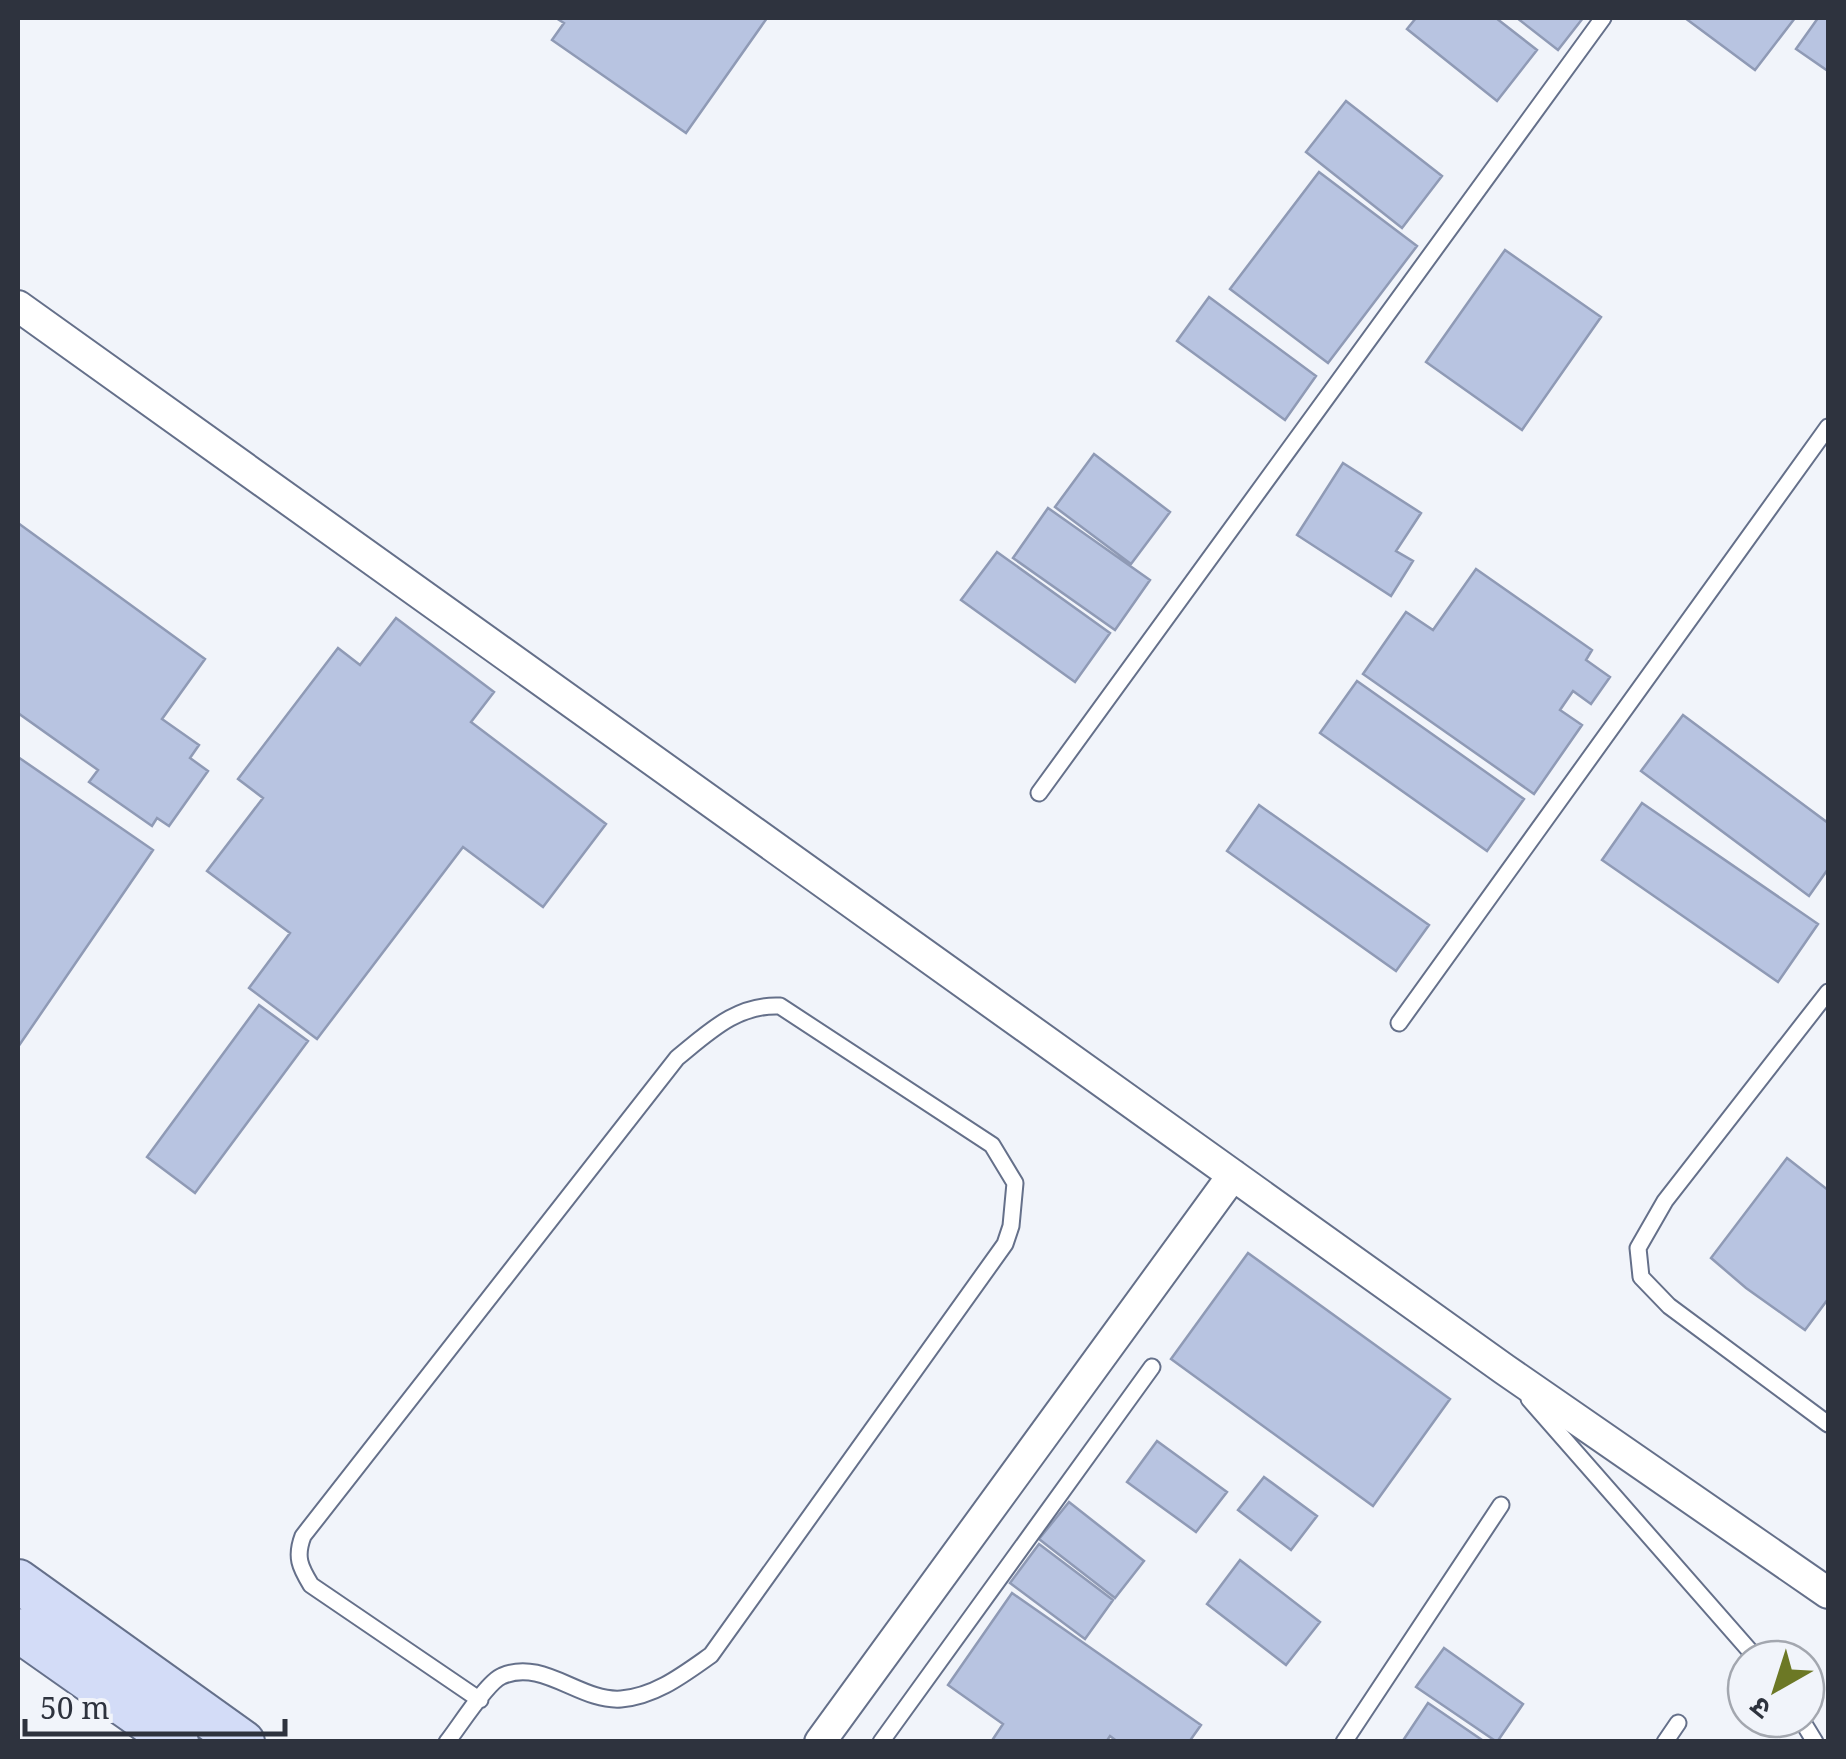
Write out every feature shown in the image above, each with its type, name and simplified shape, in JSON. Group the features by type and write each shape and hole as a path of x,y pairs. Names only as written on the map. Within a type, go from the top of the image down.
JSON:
{"main road":[{"path":"18,1581 242,1742"},
{"path":"18,1630 177,1742"}],"street":[{"path":"18,306 1504,1369 1828,1593"},
{"path":"820,1742 1234,1175"}],"lane":[{"path":"1038,793 1603,18"},
{"path":"1399,1023 1828,427"},
{"path":"1828,992 1665,1200 1638,1248 1641,1277 1668,1306 1828,1424"},
{"path":"447,1742 480,1700 498,1677 527,1670 619,1699 672,1682 711,1655 1005,1244 1014,1183 992,1145 780,1006 761,1005 734,1014 677,1058 303,1536 298,1565 311,1585 480,1700"},
{"path":"880,1742 1152,1368"},
{"path":"1504,1369 1740,1639"},
{"path":"1344,1742 1501,1505"},
{"path":"1665,1742 1678,1722"}],"building":[{"path":"556,18 767,18 686,133 552,40 564,23"},
{"path":"1416,18 1496,18 1537,50 1497,101 1407,29"},
{"path":"1517,18 1583,18 1558,50"},
{"path":"1685,18 1795,18 1755,70"},
{"path":"1818,18 1828,18 1828,71 1796,49"},
{"path":"1346,101 1442,176 1402,228 1306,152"},
{"path":"1319,172 1417,246 1328,363 1230,289"},
{"path":"1505,250 1601,317 1522,430 1426,362"},
{"path":"1209,297 1316,376 1285,420 1177,341"},
{"path":"1094,454 1170,512 1131,564 1055,507"},
{"path":"1343,463 1421,513 1396,551 1413,561 1391,596 1297,535"},
{"path":"1048,508 1150,580 1115,630 1013,558"},
{"path":"18,523 205,659 162,719 199,745 190,758 208,771 169,826 157,818 152,826 89,782 98,770 18,713"},
{"path":"997,552 1110,633 1075,682 961,600"},
{"path":"1476,569 1592,650 1586,660 1610,677 1591,704 1573,691 1560,710 1582,725 1534,794 1363,674 1406,612 1433,630"},
{"path":"396,618 494,692 471,722 606,824 543,907 463,847 317,1039 249,988 290,933 207,871 263,798 238,779 338,648 360,665"},
{"path":"1357,681 1524,799 1487,851 1320,733"},
{"path":"1683,715 1828,823 1828,869 1809,896 1641,771"},
{"path":"18,757 153,850 18,1047"},
{"path":"1642,803 1818,924 1778,982 1602,860"},
{"path":"1259,805 1429,925 1396,971 1227,851"},
{"path":"259,1005 308,1041 195,1193 147,1157"},
{"path":"1787,1158 1828,1190 1828,1299 1805,1330 1711,1258"},
{"path":"1248,1253 1450,1399 1373,1506 1171,1359"},
{"path":"1157,1441 1227,1492 1196,1532 1127,1482"},
{"path":"1264,1477 1317,1516 1291,1550 1238,1510"},
{"path":"1069,1502 1144,1561 1115,1598 1039,1539"},
{"path":"1039,1544 1113,1600 1085,1639 1010,1583"},
{"path":"1240,1560 1320,1622 1286,1665 1207,1604"},
{"path":"1012,1593 1201,1725 1189,1742 1118,1742 1110,1736 1106,1742 991,1742 1003,1724 948,1685"},
{"path":"1444,1648 1523,1704 1497,1742 1416,1687"},
{"path":"1428,1703 1485,1742 1402,1742"}]}
